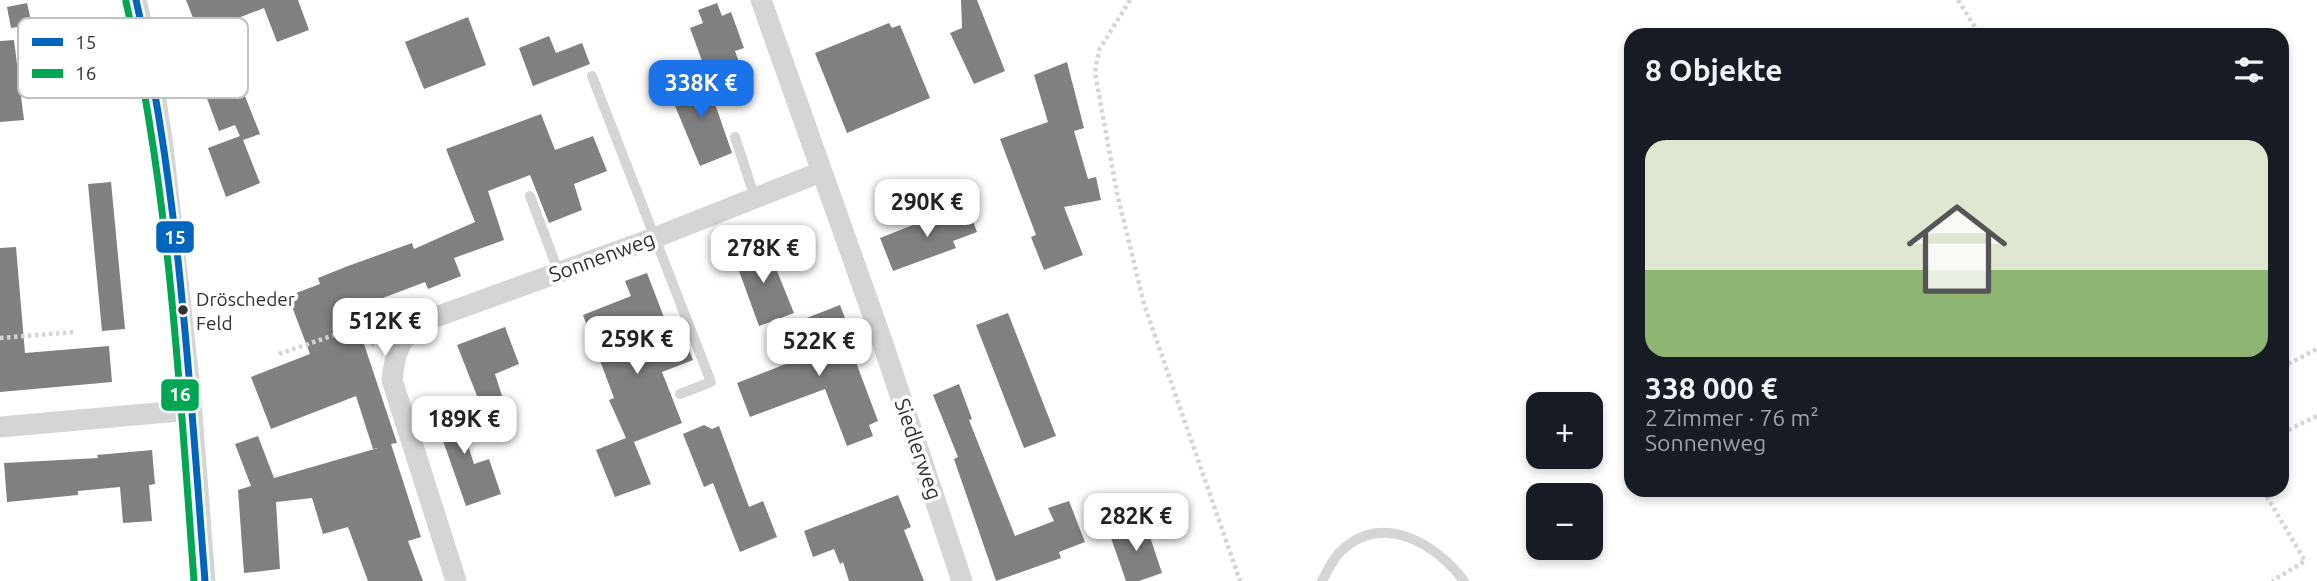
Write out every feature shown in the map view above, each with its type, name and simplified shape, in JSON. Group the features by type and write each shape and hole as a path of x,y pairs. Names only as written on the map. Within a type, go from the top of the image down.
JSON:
{"street":[{"path":"136,0 140,18"},
{"name":"Siedlerweg","path":"761,0 885,351 962,581"},
{"path":"156,98 191,410 205,581"},
{"name":"Sonnenweg","path":"395,354 405,335 422,322 654,239 821,172"},
{"path":"395,354 392,380 456,581"},
{"path":"0,426 191,410"}],"lane":[{"path":"592,76 711,382 680,394"},
{"path":"735,137 755,198"},
{"path":"530,196 559,273"},
{"path":"1322,581 1339,554 1359,538 1388,531 1413,536 1453,567 1464,581"}],"path":[{"path":"1130,0 1099,50 1095,73 1115,180 1144,304 1240,581"},
{"path":"1958,0 1976,28"},
{"path":"0,338 75,332"},
{"path":"279,354 343,332 395,354"},
{"path":"2289,362 2317,348"},
{"path":"2289,430 2317,416"},
{"path":"2267,497 2305,562 2272,581"}],"building":[{"path":"186,0 298,0 309,30 277,42 264,8 238,18 193,18"},
{"path":"961,0 977,0 1005,71 974,84 950,33 962,28"},
{"path":"27,3 30,18 18,18 18,27 11,28 7,7"},
{"path":"717,3 722,16 731,12 744,48 735,51 744,76 712,88 690,28 703,23 698,10"},
{"path":"468,17 486,65 424,89 405,42"},
{"path":"889,23 892,28 900,25 930,98 847,133 815,53"},
{"path":"549,36 556,53 582,43 590,64 533,86 519,48"},
{"path":"14,40 18,98 21,98 24,120 0,122 0,41"},
{"path":"1067,62 1084,128 1074,131 1088,179 1096,177 1101,200 1064,207 1083,255 1044,270 1031,237 1036,235 1000,139 1048,122 1034,75"},
{"path":"705,75 732,153 700,166 668,89"},
{"path":"207,98 246,98 260,134 243,140 260,183 226,197 208,148 240,136 235,125 219,131"},
{"path":"541,114 555,150 593,136 607,171 574,184 582,210 549,223 530,175 488,191 504,240 454,258 461,276 428,289 425,282 367,304 379,324 360,332 397,443 391,444 421,537 408,541 423,581 368,581 348,527 323,534 312,498 276,502 280,569 244,573 238,490 251,486 235,444 258,436 274,478 378,448 373,449 356,396 271,429 251,377 310,354 288,296 320,284 318,278 348,266 412,243 414,249 475,222 446,149"},
{"path":"111,182 125,329 102,331 88,184"},
{"path":"969,210 977,232 953,241 956,248 893,271 880,238 946,212 949,218"},
{"path":"766,244 794,313 759,326 734,257"},
{"path":"16,247 25,353 109,346 112,382 0,392 0,248"},
{"path":"647,273 665,320 676,316 693,360 662,372 682,423 634,442 651,484 615,497 596,450 626,438 609,400 614,398 583,315 631,296 625,281"},
{"path":"840,305 853,339 848,341 878,421 869,425 873,436 847,446 825,389 750,417 737,383 812,354 799,321"},
{"path":"1008,313 1056,436 1024,448 976,325"},
{"path":"505,327 519,364 495,374 503,399 481,406 457,345"},
{"path":"959,384 972,419 969,420 1015,536 1054,521 1048,508 1069,501 1085,542 1059,552 1061,558 996,581 954,459 958,457 933,395"},
{"path":"452,396 474,464 489,459 501,494 466,506 430,404"},
{"path":"704,425 712,429 719,426 749,507 763,501 777,537 740,552 713,483 704,487 683,434"},
{"path":"152,450 155,484 149,485 152,521 123,523 120,487 78,491 78,495 7,502 4,463 98,458 97,455"},
{"path":"898,495 911,527 904,530 924,581 849,581 843,562 840,564 834,549 813,557 804,531"},
{"path":"1145,522 1162,573 1139,581 1126,581 1110,535"}],"transit line":[{"name":"15","path":"136,0 140,18"},
{"name":"16","path":"126,2 129,18"},
{"name":"16","path":"145,98 171,290 194,581"},
{"name":"15","path":"156,98 181,289 205,581"}],"place":[{"name":"Dröscheder Feld","path":"183,310"}]}
